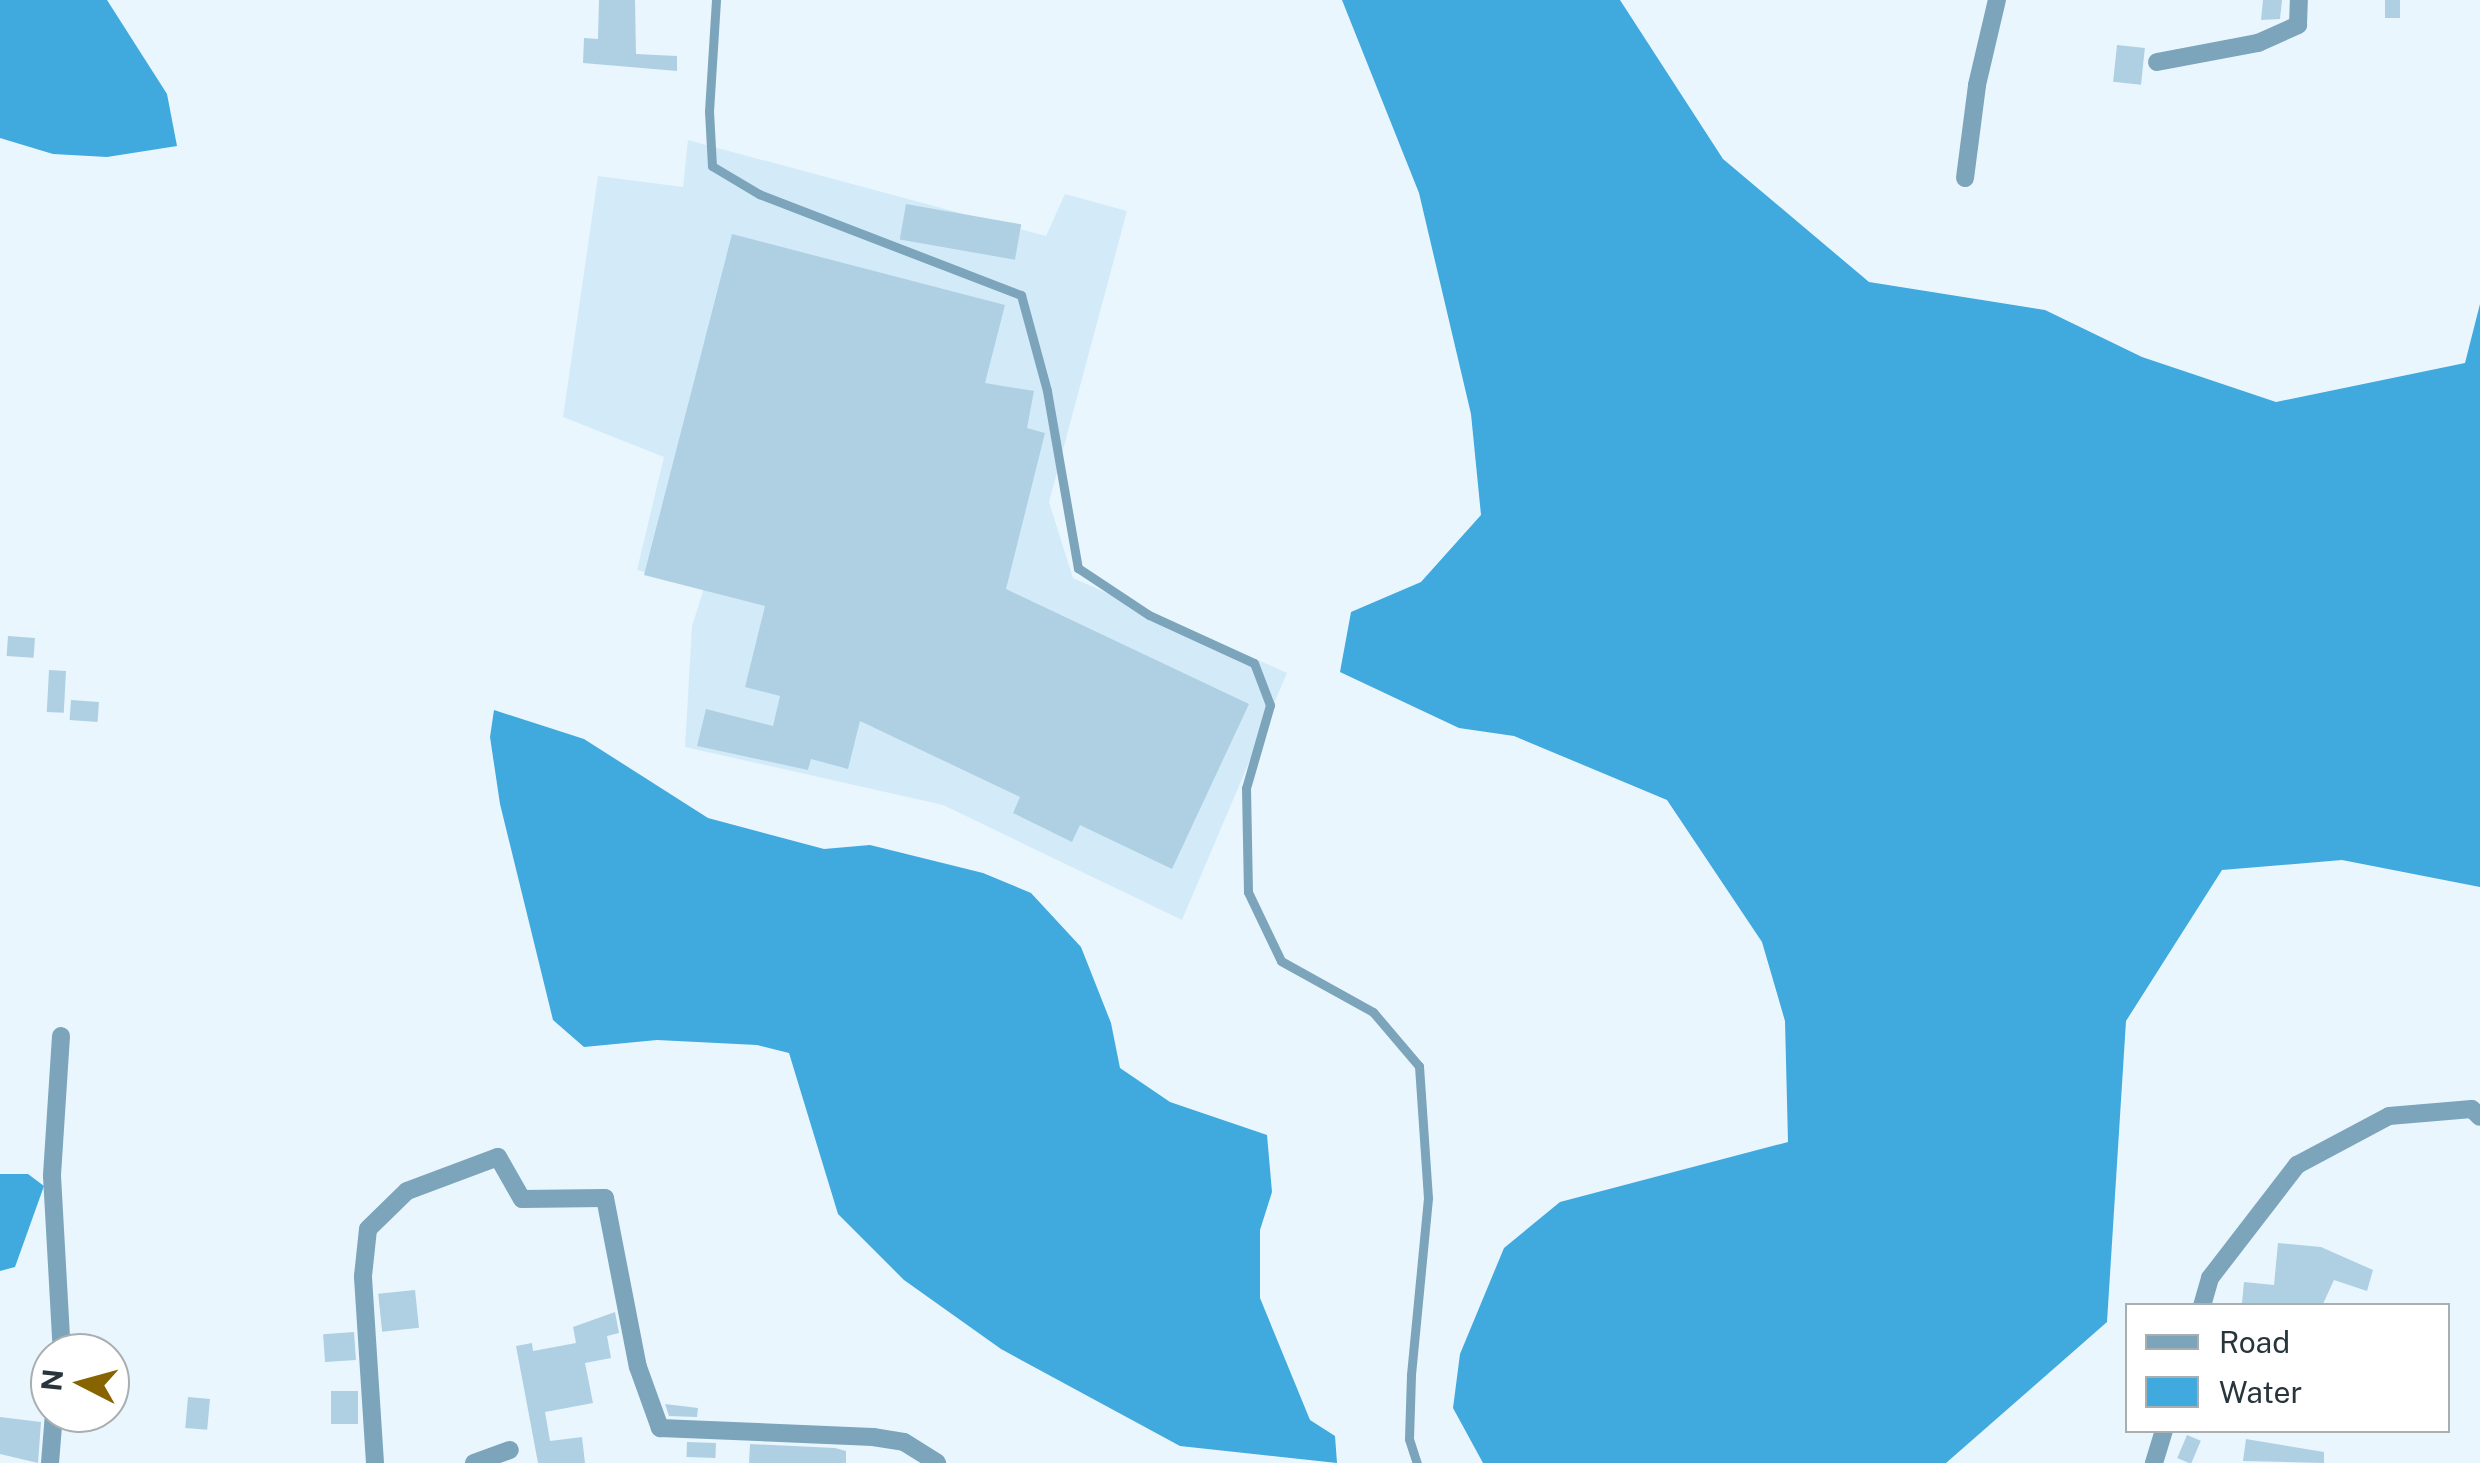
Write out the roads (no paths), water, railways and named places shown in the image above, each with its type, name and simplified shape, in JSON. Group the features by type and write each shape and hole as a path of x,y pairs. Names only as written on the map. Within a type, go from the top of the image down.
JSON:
{"street":[{"path":"1965,178 1977,85 1997,0"},
{"path":"2157,62 2258,43 2298,24 2299,0"},
{"path":"61,1036 52,1176 62,1333"},
{"path":"2203,1303 2210,1278 2297,1165 2389,1116 2472,1109 2480,1117"},
{"path":"375,1463 363,1276 368,1229 407,1191 498,1158 512,1191 522,1198 605,1198 638,1367 660,1428 873,1437 904,1442 937,1463"},
{"path":"50,1463 52,1433"},
{"path":"2154,1463 2163,1433"},
{"path":"474,1463 510,1450"}],"lane":[{"path":"716,0 712,166 759,194 1022,295 1047,391 1078,568 1148,615 1254,663 1270,705 1246,788 1248,892 1281,961 1373,1012 1419,1066 1428,1198 1411,1375 1409,1440 1417,1463"}],"water":[{"path":"0,0 107,0 167,94 177,146 107,157 53,154 0,138"},
{"path":"1342,0 1620,0 1723,159 1869,282 2045,310 2142,357 2276,402 2465,363 2480,304 2480,887 2342,860 2222,870 2126,1021 2107,1322 1946,1463 1483,1463 1453,1408 1460,1354 1504,1248 1560,1202 1788,1142 1785,1021 1762,942 1667,800 1514,736 1459,728 1340,672 1351,612 1421,582 1481,515 1471,414 1419,193"},
{"path":"494,710 584,739 708,818 824,849 870,845 983,873 1031,893 1081,947 1111,1023 1120,1068 1170,1102 1267,1135 1272,1192 1260,1230 1260,1298 1310,1420 1335,1436 1337,1463 1180,1446 1001,1349 904,1280 838,1214 789,1053 757,1045 657,1040 584,1047 553,1020 500,804 490,737"},
{"path":"0,1174 28,1174 44,1186 15,1267 0,1271"}]}
